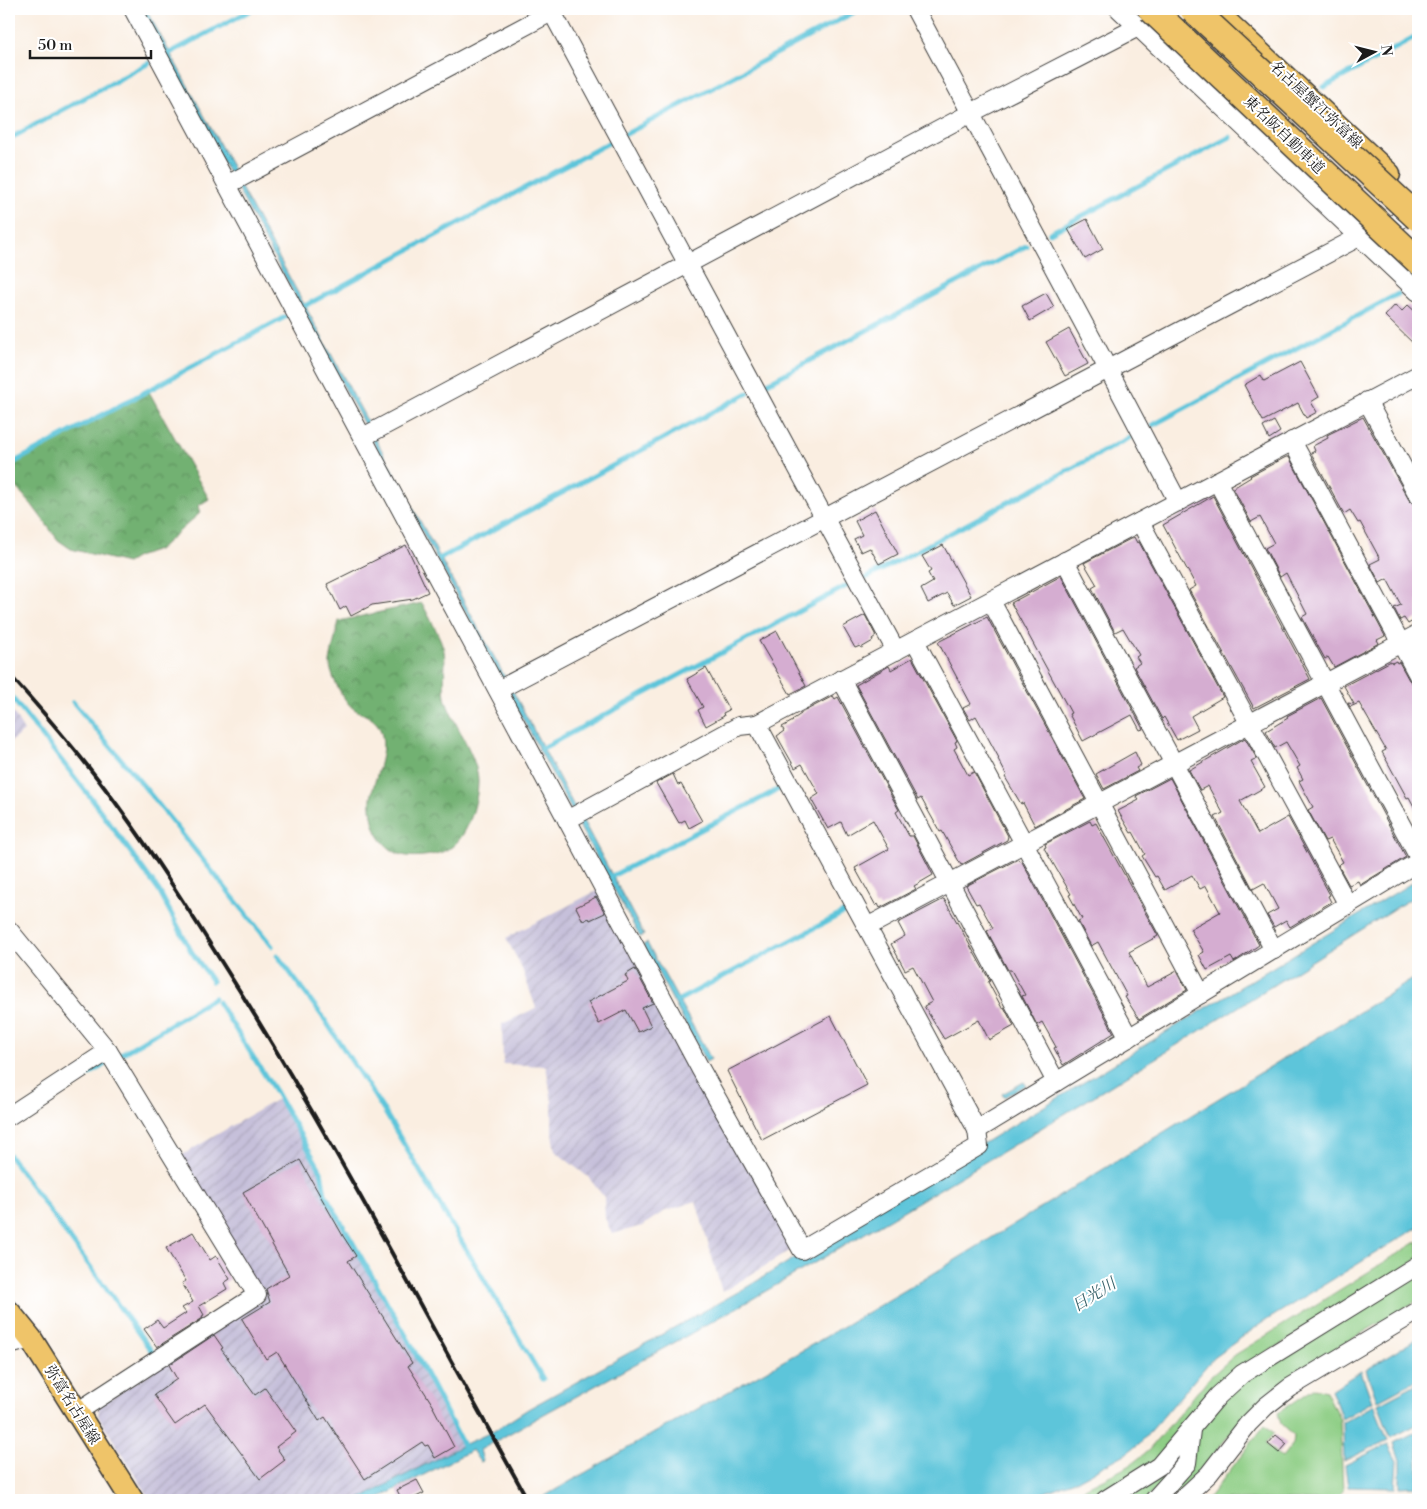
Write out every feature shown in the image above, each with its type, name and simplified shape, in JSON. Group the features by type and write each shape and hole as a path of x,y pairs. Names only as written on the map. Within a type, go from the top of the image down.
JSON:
{"highway":[{"name":"東名阪自動車道","path":"1193,9 1418,218"},
{"name":"東名阪自動車道","path":"1145,23 1418,261"}],"main road":[{"name":"名古屋蟹江弥富線","path":"1213,9 1418,201"},
{"name":"弥富名古屋線","path":"9,1312 31,1339 132,1500"}],"street":[{"path":"133,9 701,1070 802,1250 979,1146 977,1130 757,724"},
{"path":"916,9 1178,502"},
{"path":"1118,9 1160,31 1201,9"},
{"path":"227,185 555,10 687,263 896,650"},
{"path":"363,437 971,112 1145,23"},
{"path":"1145,23 1359,237 1418,292"},
{"path":"498,690 1359,237 1382,234 1418,205"},
{"path":"567,820 739,726 757,724 1418,374"},
{"path":"1368,401 1418,495"},
{"path":"1292,441 1418,675"},
{"path":"1217,481 1418,856"},
{"path":"1140,522 1348,905"},
{"path":"1065,561 1274,950"},
{"path":"990,600 1201,994"},
{"path":"867,927 1418,634"},
{"path":"915,640 1128,1038"},
{"path":"841,680 1056,1082"},
{"path":"977,1130 1418,862"},
{"path":"9,930 108,1051 257,1295 77,1412"},
{"path":"9,1116 108,1051"},
{"path":"1105,1500 1159,1466 1218,1396 1242,1374 1418,1265"},
{"path":"1181,1500 1209,1474 1248,1424 1266,1406 1289,1388 1418,1311"},
{"path":"9,1345 31,1339"},
{"path":"1154,1500 1187,1463 1190,1430"}],"shaded area":[{"path":"9,710 14,714 24,731 9,743"},
{"path":"598,890 792,1243 791,1250 722,1292 696,1201 663,1212 642,1226 612,1234 605,1218 604,1197 588,1177 555,1151 552,1134 552,1102 546,1066 503,1064 502,1024 536,1008 521,966 506,938"},
{"path":"279,1098 321,1171 325,1194 409,1341 463,1445 357,1500 151,1500 98,1416 99,1406 263,1299 179,1157"}],"green space":[{"path":"148,390 209,499 198,506 200,513 158,550 137,557 127,563 71,549 58,540 32,505 9,479 9,465"},
{"path":"422,603 443,646 445,657 445,698 474,762 478,781 472,816 459,840 443,852 414,857 395,852 384,844 377,833 372,816 371,799 382,755 383,746 380,729 375,722 354,709 346,700 332,673 330,662 339,621"},
{"path":"1418,1241 1418,1259 1241,1369 1171,1446 1133,1480 1092,1500 1055,1500 1075,1493 1129,1466 1149,1450 1208,1379 1235,1355"},
{"path":"1418,1270 1418,1300 1295,1373 1269,1392 1233,1430 1205,1465 1178,1492 1167,1500 1159,1500 1197,1431 1243,1380"},
{"path":"1315,1388 1326,1391 1340,1420 1343,1491 1333,1500 1207,1500 1265,1425 1274,1433 1265,1444 1282,1458 1293,1444 1294,1436 1281,1424 1278,1413"},
{"path":"1180,1453 1183,1459 1146,1500 1114,1500"}],"water":[{"path":"141,9 146,9 236,174 230,176"},
{"path":"239,184 370,426 366,428 236,186"},
{"path":"374,436 506,679 503,681 371,438"},
{"path":"513,691 576,810 572,811 509,693"},
{"path":"581,817 644,935 640,937 576,820"},
{"path":"1418,879 1418,894 1253,998 1088,1100 838,1249 720,1317 480,1450 483,1461 480,1462 472,1450 375,1500 357,1500 494,1431 528,1409 747,1287"},
{"path":"647,943 711,1059 706,1062 643,945"},
{"name":"日光川","path":"1418,976 1418,1227 1262,1323 1213,1358 1140,1443 1127,1453 1078,1480 1024,1500 538,1500 926,1278"},
{"path":"1024,1082 1026,1085 1004,1097 1002,1094"},
{"path":"1418,1338 1418,1379 1377,1401 1366,1370"},
{"path":"1361,1371 1372,1402 1342,1419 1331,1390"},
{"path":"1418,1383 1418,1424 1391,1438 1378,1404"},
{"path":"1374,1405 1388,1440 1344,1461 1343,1422"},
{"path":"1418,1431 1418,1486 1400,1487 1400,1460 1394,1443"},
{"path":"1388,1444 1397,1461 1395,1488 1348,1487 1345,1465"}],"building":[{"path":"1087,219 1103,249 1085,259 1068,229"},
{"path":"1046,293 1054,307 1030,321 1022,306"},
{"path":"1395,305 1402,311 1408,305 1418,314 1418,348 1385,316"},
{"path":"1069,329 1088,364 1065,376 1046,342"},
{"path":"1300,362 1319,397 1311,402 1317,412 1306,418 1298,403 1263,421 1244,385 1261,375 1264,381"},
{"path":"1363,417 1409,500 1418,512 1418,618 1408,624 1404,618 1400,620 1394,608 1401,605 1387,579 1380,583 1370,564 1380,559 1360,522 1358,523 1350,510 1344,514 1311,453 1315,451 1313,446 1328,438 1327,435"},
{"path":"1274,421 1280,432 1269,439 1263,427"},
{"path":"1289,457 1385,636 1377,640 1379,643 1334,667 1328,657 1325,659 1302,617 1307,614 1286,573 1280,577 1265,548 1274,543 1260,517 1251,522 1233,488 1250,476"},
{"path":"1213,496 1310,679 1254,708 1189,590 1196,586 1163,525"},
{"path":"875,510 898,554 879,564 870,548 861,552 854,539 862,535 855,521"},
{"path":"1134,537 1137,543 1139,542 1223,697 1191,716 1198,729 1177,740 1164,717 1162,719 1134,667 1140,663 1136,657 1139,655 1123,628 1115,632 1092,588 1097,585 1084,563"},
{"path":"406,545 428,592 413,599 372,605 351,616 346,606 340,610 327,584"},
{"path":"943,545 971,596 954,605 947,593 928,603 921,589 933,582 928,573 931,571 922,556"},
{"path":"1061,576 1143,729 1140,730 1132,715 1083,741 1069,714 1071,713 1011,603"},
{"path":"865,615 876,636 872,639 873,641 861,648 860,646 855,648 843,627"},
{"path":"987,617 1085,799 1035,826 1023,803 1021,804 1005,777 1007,776 999,758 976,716 970,720 963,708 971,704 938,642"},
{"path":"777,631 806,686 790,694 759,641"},
{"path":"912,658 957,741 955,742 957,747 954,749 968,775 974,772 1008,836 1007,840 961,865 921,798 918,800 856,685 889,666 891,670"},
{"path":"1391,661 1392,663 1399,662 1418,693 1418,814 1382,752 1386,750 1359,703 1350,707 1348,703 1354,704 1344,686"},
{"path":"706,668 729,710 723,713 724,716 706,726 698,710 703,707 687,679"},
{"path":"833,696 835,699 838,697 899,810 896,812 909,836 913,836 933,875 914,886 916,889 880,908 878,904 876,906 855,868 889,849 873,820 847,835 841,822 828,829 811,799 819,794 802,764 795,768 777,736 784,731 782,727 793,721 801,713"},
{"path":"1321,698 1406,857 1360,885 1358,881 1349,885 1338,865 1343,862 1330,839 1325,841 1308,810 1313,807 1299,781 1303,779 1297,768 1300,766 1286,742 1275,748 1266,731 1288,718 1287,716"},
{"path":"1245,738 1257,759 1251,762 1265,787 1240,801 1258,834 1288,817 1330,895 1328,896 1331,902 1290,927 1286,920 1274,927 1267,915 1278,909 1264,883 1253,889 1215,817 1223,813 1208,786 1200,790 1189,770"},
{"path":"1135,752 1141,765 1136,768 1138,771 1104,789 1096,774"},
{"path":"673,774 678,785 681,784 702,821 689,828 685,820 679,823 656,783"},
{"path":"1170,778 1259,945 1234,962 1231,957 1207,970 1199,955 1204,952 1190,929 1220,912 1206,886 1200,889 1192,875 1165,890 1142,856 1145,854 1133,832 1131,833 1118,811 1139,800 1136,796"},
{"path":"1090,821 1092,825 1096,823 1158,936 1129,952 1147,987 1177,971 1187,990 1139,1019 1125,997 1127,996 1098,942 1091,946 1078,921 1082,919 1069,895 1071,894 1044,848 1046,847 1045,844"},
{"path":"1018,859 1019,861 1021,860 1114,1033 1063,1065 1054,1048 1056,1047 1042,1022 1037,1025 1022,996 1025,995 1011,970 1008,970 987,931 993,928 979,903 976,904 966,886"},
{"path":"596,897 605,913 583,921 576,907"},
{"path":"944,899 990,981 988,982 1002,1008 1004,1007 1014,1026 989,1040 979,1020 944,1039 924,1006 932,1002 913,966 905,970 891,944 905,936 898,923"},
{"path":"635,969 653,1003 642,1008 651,1026 638,1032 626,1010 599,1024 588,1002 628,981 625,975"},
{"path":"831,1016 867,1085 762,1140 727,1071"},
{"path":"300,1160 356,1256 348,1261 412,1363 408,1366 434,1407 454,1447 435,1458 428,1445 425,1446 422,1442 365,1479 325,1417 319,1421 277,1352 266,1359 242,1319 270,1302 266,1289 289,1275 243,1192"},
{"path":"193,1232 210,1260 216,1256 230,1279 224,1283 227,1289 199,1306 204,1315 202,1316 203,1318 157,1347 144,1329 157,1320 163,1328 186,1313 182,1308 193,1302 182,1283 186,1281 166,1248"},
{"path":"214,1335 223,1348 221,1349 255,1395 265,1388 296,1432 276,1447 285,1460 260,1479 205,1404 175,1425 154,1395 177,1379 169,1365"},
{"path":"1276,1435 1287,1444 1279,1453 1268,1444"},
{"path":"417,1480 424,1493 410,1500 402,1500 397,1490"}],"waterway":[{"path":"166,55 253,9"},
{"path":"626,134 860,9"},
{"path":"1324,87 1418,36"},
{"path":"9,139 149,63"},
{"path":"1050,233 1230,137"},
{"path":"301,308 612,141"},
{"path":"760,387 1026,246"},
{"path":"1153,425 1398,294"},
{"path":"9,465 285,317"},
{"path":"439,559 748,393"},
{"path":"866,578 1129,438"},
{"path":"541,749 854,582"},
{"path":"9,694 91,798 159,891 191,951 212,981"},
{"path":"73,702 142,784 272,946"},
{"path":"610,877 781,788"},
{"path":"677,1001 847,911"},
{"path":"277,955 323,1017 386,1114 543,1379"},
{"path":"118,1056 214,998"},
{"path":"218,1002 275,1091 321,1171 325,1194 409,1341 465,1449"},
{"path":"44,1103 107,1063"},
{"path":"9,1155 153,1353"}],"railway":[{"path":"9,674 92,772 186,905 304,1097 528,1500"}]}
